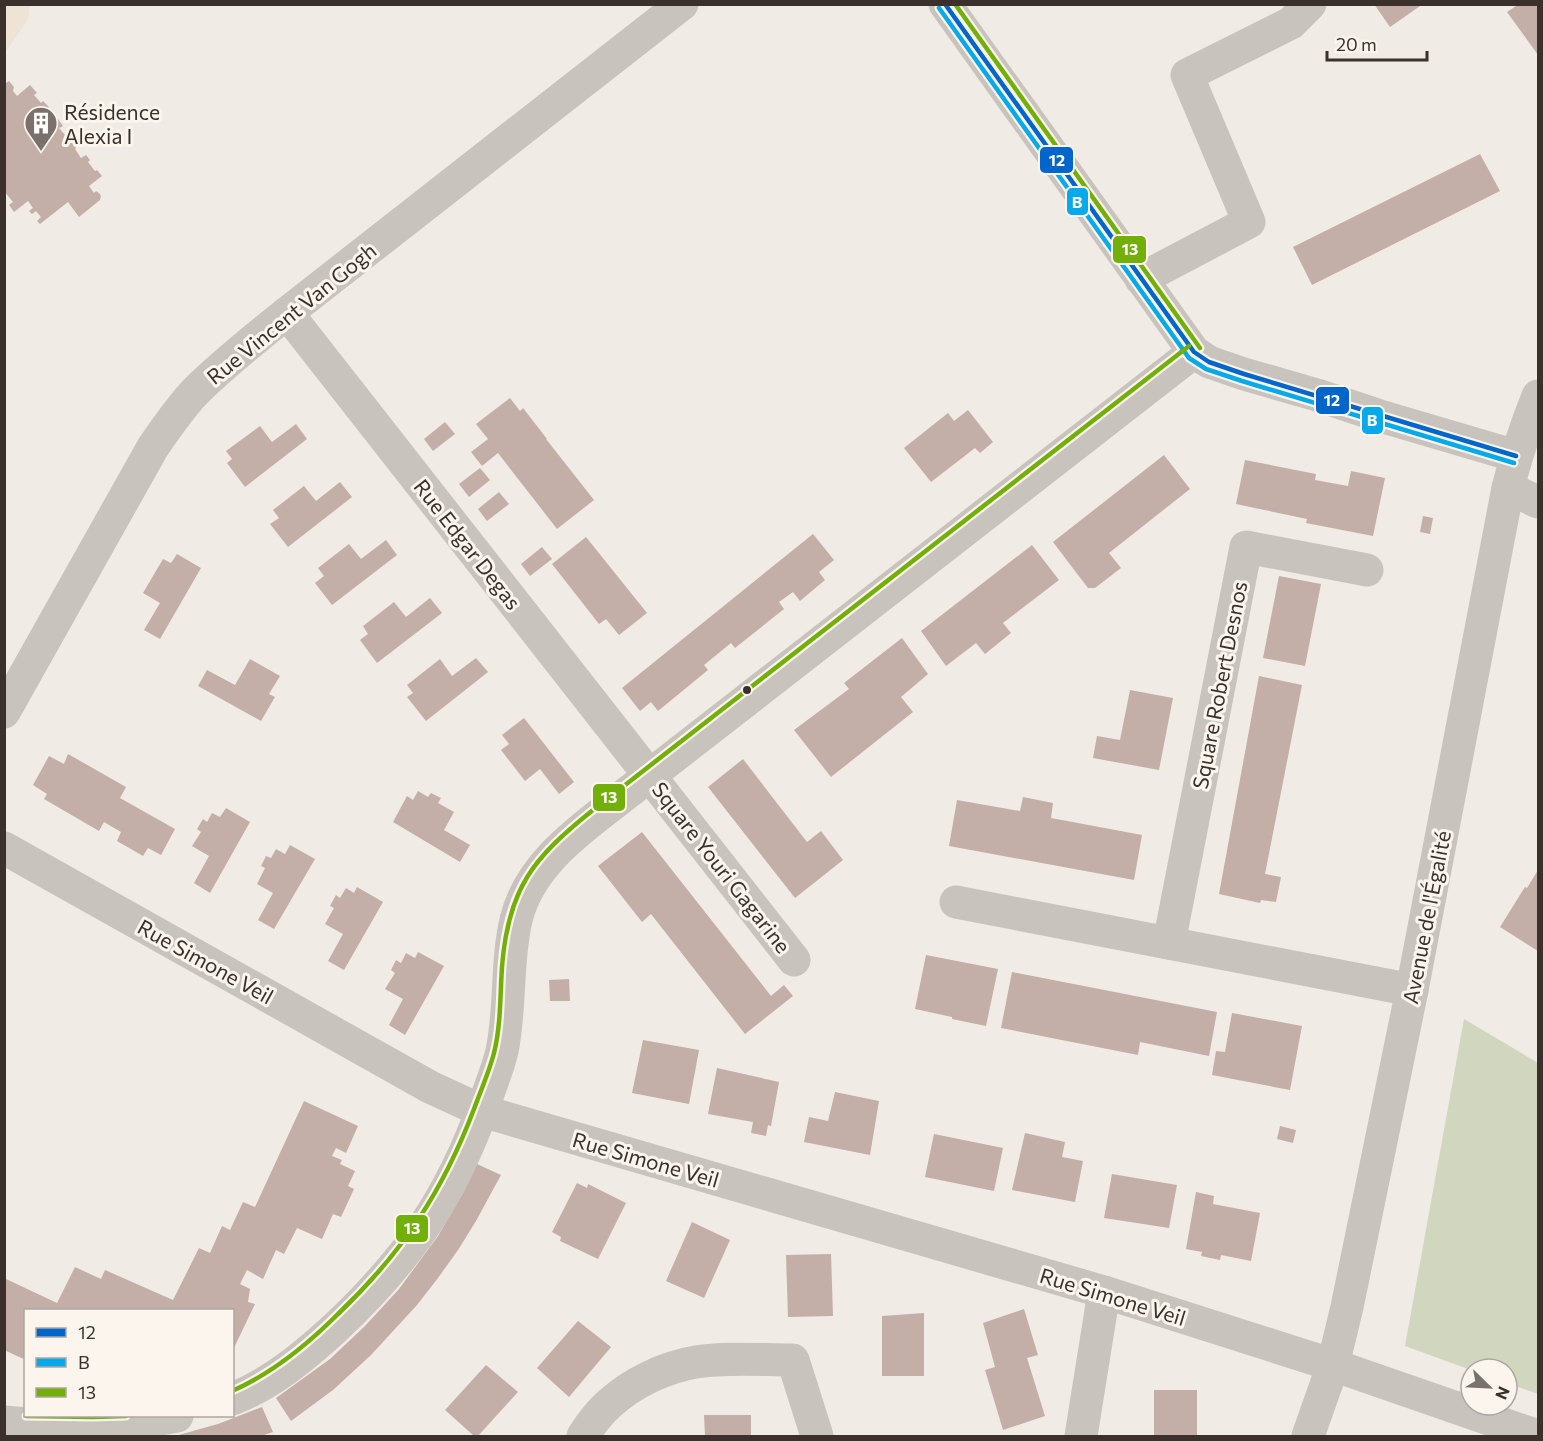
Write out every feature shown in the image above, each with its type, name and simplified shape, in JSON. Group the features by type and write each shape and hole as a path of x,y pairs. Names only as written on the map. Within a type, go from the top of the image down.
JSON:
{"street":[{"name":"Rue Vincent Van Gogh","path":"4,712 153,447 166,427 196,391 287,313 682,4"},
{"path":"945,4 1194,352 1209,362 1244,374 1516,456"},
{"path":"1141,279 1249,222 1187,75 1291,23 1310,4"},
{"name":"Rue Edgar Degas","path":"287,313 650,775"},
{"name":"Square Youri Gagarine","path":"234,1398 263,1384 312,1348 364,1301 399,1262 421,1232 455,1175 482,1111 502,1051 516,919 534,879 562,846 576,832 1194,352"},
{"name":"Avenue de l'Égalité","path":"1308,1437 1333,1365 1347,1307 1412,990 1508,488 1526,426 1539,396"},
{"path":"1508,488 1539,502"},
{"name":"Square Robert Desnos","path":"1169,943 1246,547 1367,570"},
{"name":"Square Youri Gagarine","path":"650,775 794,960"},
{"name":"Rue Simone Veil","path":"4,848 430,1087 482,1111 1104,1292 1333,1365 1539,1436"},
{"path":"956,902 1412,990"},
{"path":"1081,1437 1104,1292"},
{"path":"582,1437 609,1404 640,1382 679,1366 714,1361 793,1360 817,1436"},
{"path":"6,1427 109,1424 172,1417"}],"green space":[{"path":"1464,1019 1538,1063 1538,1394 1519,1387 1519,1357 1459,1357 1459,1366 1405,1346"}],"shaded area":[{"path":"5,4 29,5 29,18 5,53"}],"building":[{"path":"1374,4 1423,4 1390,27"},
{"path":"1519,4 1538,4 1538,55 1507,12"},
{"name":"Résidence Alexia I","path":"9,81 17,96 30,85 37,93 34,95 41,103 43,101 49,107 38,115 48,127 58,119 63,126 59,128 75,141 73,143 75,149 81,158 86,155 90,160 88,162 102,176 89,186 94,193 96,191 99,193 100,200 79,217 68,202 40,224 37,221 41,217 36,211 32,214 29,211 33,208 28,201 14,212 9,205 13,202 4,191 4,84"},
{"path":"1480,154 1500,191 1312,285 1293,247"},
{"path":"510,398 520,411 523,408 594,500 557,529 498,453 482,466 471,452 488,439 476,424"},
{"path":"968,410 993,442 980,453 975,448 931,482 904,448 948,413 954,421"},
{"path":"445,422 455,434 433,451 424,439"},
{"path":"296,424 307,439 245,487 227,463 232,459 226,451 260,426 272,442"},
{"path":"1164,455 1190,489 1109,553 1121,568 1095,588 1088,588 1053,542"},
{"path":"1245,460 1316,474 1315,480 1348,486 1351,471 1385,478 1373,536 1306,523 1307,519 1236,504"},
{"path":"480,468 490,480 469,497 459,484"},
{"path":"340,482 352,497 288,547 270,524 279,518 273,510 304,486 316,501"},
{"path":"499,492 509,504 487,521 478,509"},
{"path":"1423,516 1433,518 1430,534 1420,532"},
{"path":"813,534 834,560 819,572 825,580 800,601 793,592 779,602 784,609 735,648 731,643 704,665 708,670 658,711 651,702 640,711 622,688"},
{"path":"586,537 647,613 619,635 606,619 599,624 552,564"},
{"path":"386,540 397,555 332,605 315,583 324,576 318,568 349,544 361,559"},
{"path":"1032,545 1059,580 1003,623 1011,633 985,654 976,643 946,666 921,631"},
{"path":"542,547 552,559 530,576 521,564"},
{"path":"177,554 201,568 160,639 144,630 160,603 143,593 163,559 171,563"},
{"path":"1279,576 1321,584 1305,666 1263,658"},
{"path":"430,598 442,613 377,663 360,640 368,634 363,626 394,602 406,617"},
{"path":"902,638 928,674 901,697 913,712 831,777 794,730 849,689 844,683"},
{"path":"476,658 488,672 426,721 407,697 413,693 407,685 440,659 452,676"},
{"path":"250,659 280,676 269,694 275,697 261,721 198,686 207,670 235,685"},
{"path":"1259,676 1302,685 1265,874 1281,877 1276,902 1261,900 1260,903 1219,894"},
{"path":"1130,690 1173,698 1159,770 1093,758 1097,736 1120,740"},
{"path":"524,718 574,782 559,794 540,769 525,781 501,750 509,744 502,735"},
{"path":"68,754 126,787 120,798 175,829 161,855 148,848 143,856 117,841 121,832 104,822 99,831 44,799 47,794 33,785 49,756 64,764"},
{"path":"743,759 807,842 821,831 843,860 795,898 708,787"},
{"path":"418,791 428,797 431,793 441,798 438,803 454,812 444,830 470,845 460,862 393,822 407,796 413,800"},
{"path":"1023,797 1053,803 1051,818 1142,835 1134,880 949,846 957,800 1020,811"},
{"path":"226,808 250,822 210,893 194,883 209,856 192,846 201,832 197,829 203,819 207,822 212,813 220,817"},
{"path":"642,832 771,996 784,985 793,996 745,1034 651,914 642,922 598,866"},
{"path":"290,845 315,859 274,929 258,920 273,893 257,884 265,868 261,866 266,856 271,858 276,849 285,854"},
{"path":"1538,870 1538,951 1500,927"},
{"path":"357,887 383,902 344,970 328,961 343,934 325,924 334,908 330,906 336,895 340,898 346,888 354,893"},
{"path":"418,952 444,966 405,1035 389,1025 403,999 385,989 395,973 391,970 396,960 401,963 406,953 415,958"},
{"path":"926,955 998,969 986,1026 915,1009"},
{"path":"1012,972 1217,1012 1209,1056 1140,1042 1138,1055 1001,1028"},
{"path":"569,979 570,1001 550,1001 549,980"},
{"path":"1232,1013 1302,1026 1290,1090 1212,1075 1216,1051 1225,1052"},
{"path":"643,1040 699,1050 689,1104 632,1093"},
{"path":"717,1068 779,1082 771,1126 768,1125 766,1136 751,1133 753,1122 708,1114"},
{"path":"835,1092 879,1101 870,1155 804,1142 809,1117 828,1121"},
{"path":"304,1101 358,1126 346,1153 336,1148 332,1156 342,1160 340,1164 355,1171 348,1186 354,1189 341,1217 333,1214 322,1239 297,1228 284,1254 276,1250 263,1279 247,1270 240,1284 250,1289 248,1302 255,1304 234,1348 234,1309 24,1309 24,1359 4,1350 4,1278 57,1303 75,1267 101,1279 105,1270 173,1300 199,1248 210,1253 222,1226 230,1230 243,1202 255,1207"},
{"path":"1280,1126 1296,1130 1293,1143 1277,1139"},
{"path":"1025,1133 1065,1142 1062,1157 1083,1161 1075,1202 1012,1190"},
{"path":"934,1134 1003,1148 994,1191 925,1177"},
{"path":"477,1164 501,1175 476,1221 438,1278 417,1305 371,1355 333,1390 291,1421 276,1398 330,1359 399,1289 438,1236"},
{"path":"1112,1174 1177,1185 1169,1228 1104,1218"},
{"path":"577,1183 587,1188 588,1184 626,1203 598,1259 560,1241 561,1237 552,1232"},
{"path":"1196,1192 1214,1196 1213,1204 1260,1213 1251,1261 1221,1255 1220,1260 1201,1256 1202,1252 1186,1249"},
{"path":"692,1222 730,1240 704,1298 666,1281"},
{"path":"831,1254 833,1316 788,1317 786,1255"},
{"path":"1024,1309 1038,1355 1027,1358 1045,1416 1003,1430 985,1370 995,1367 983,1323"},
{"path":"924,1313 924,1376 882,1376 882,1316"},
{"path":"578,1321 611,1347 569,1397 537,1368"},
{"path":"486,1365 518,1392 478,1436 474,1436 445,1410"},
{"path":"1154,1390 1197,1390 1197,1436 1154,1436"},
{"path":"262,1407 273,1432 261,1436 175,1436 218,1424"},
{"path":"704,1415 751,1415 751,1436 705,1436"}],"transit line":[{"name":"12","path":"945,4 1194,352 1209,362 1244,374 1516,456"},
{"name":"13","path":"955,4 1200,348"},
{"name":"B","path":"939,8 1189,358 1206,369 1242,381 1514,463"},
{"name":"13","path":"234,1390 262,1376 289,1357 338,1314 382,1268 434,1194 462,1139 494,1053 499,1021 505,940 510,916 527,877 539,860 593,810 1189,346"}],"place":[{"name":"Résidence Alexia I","path":"41,152"}]}
